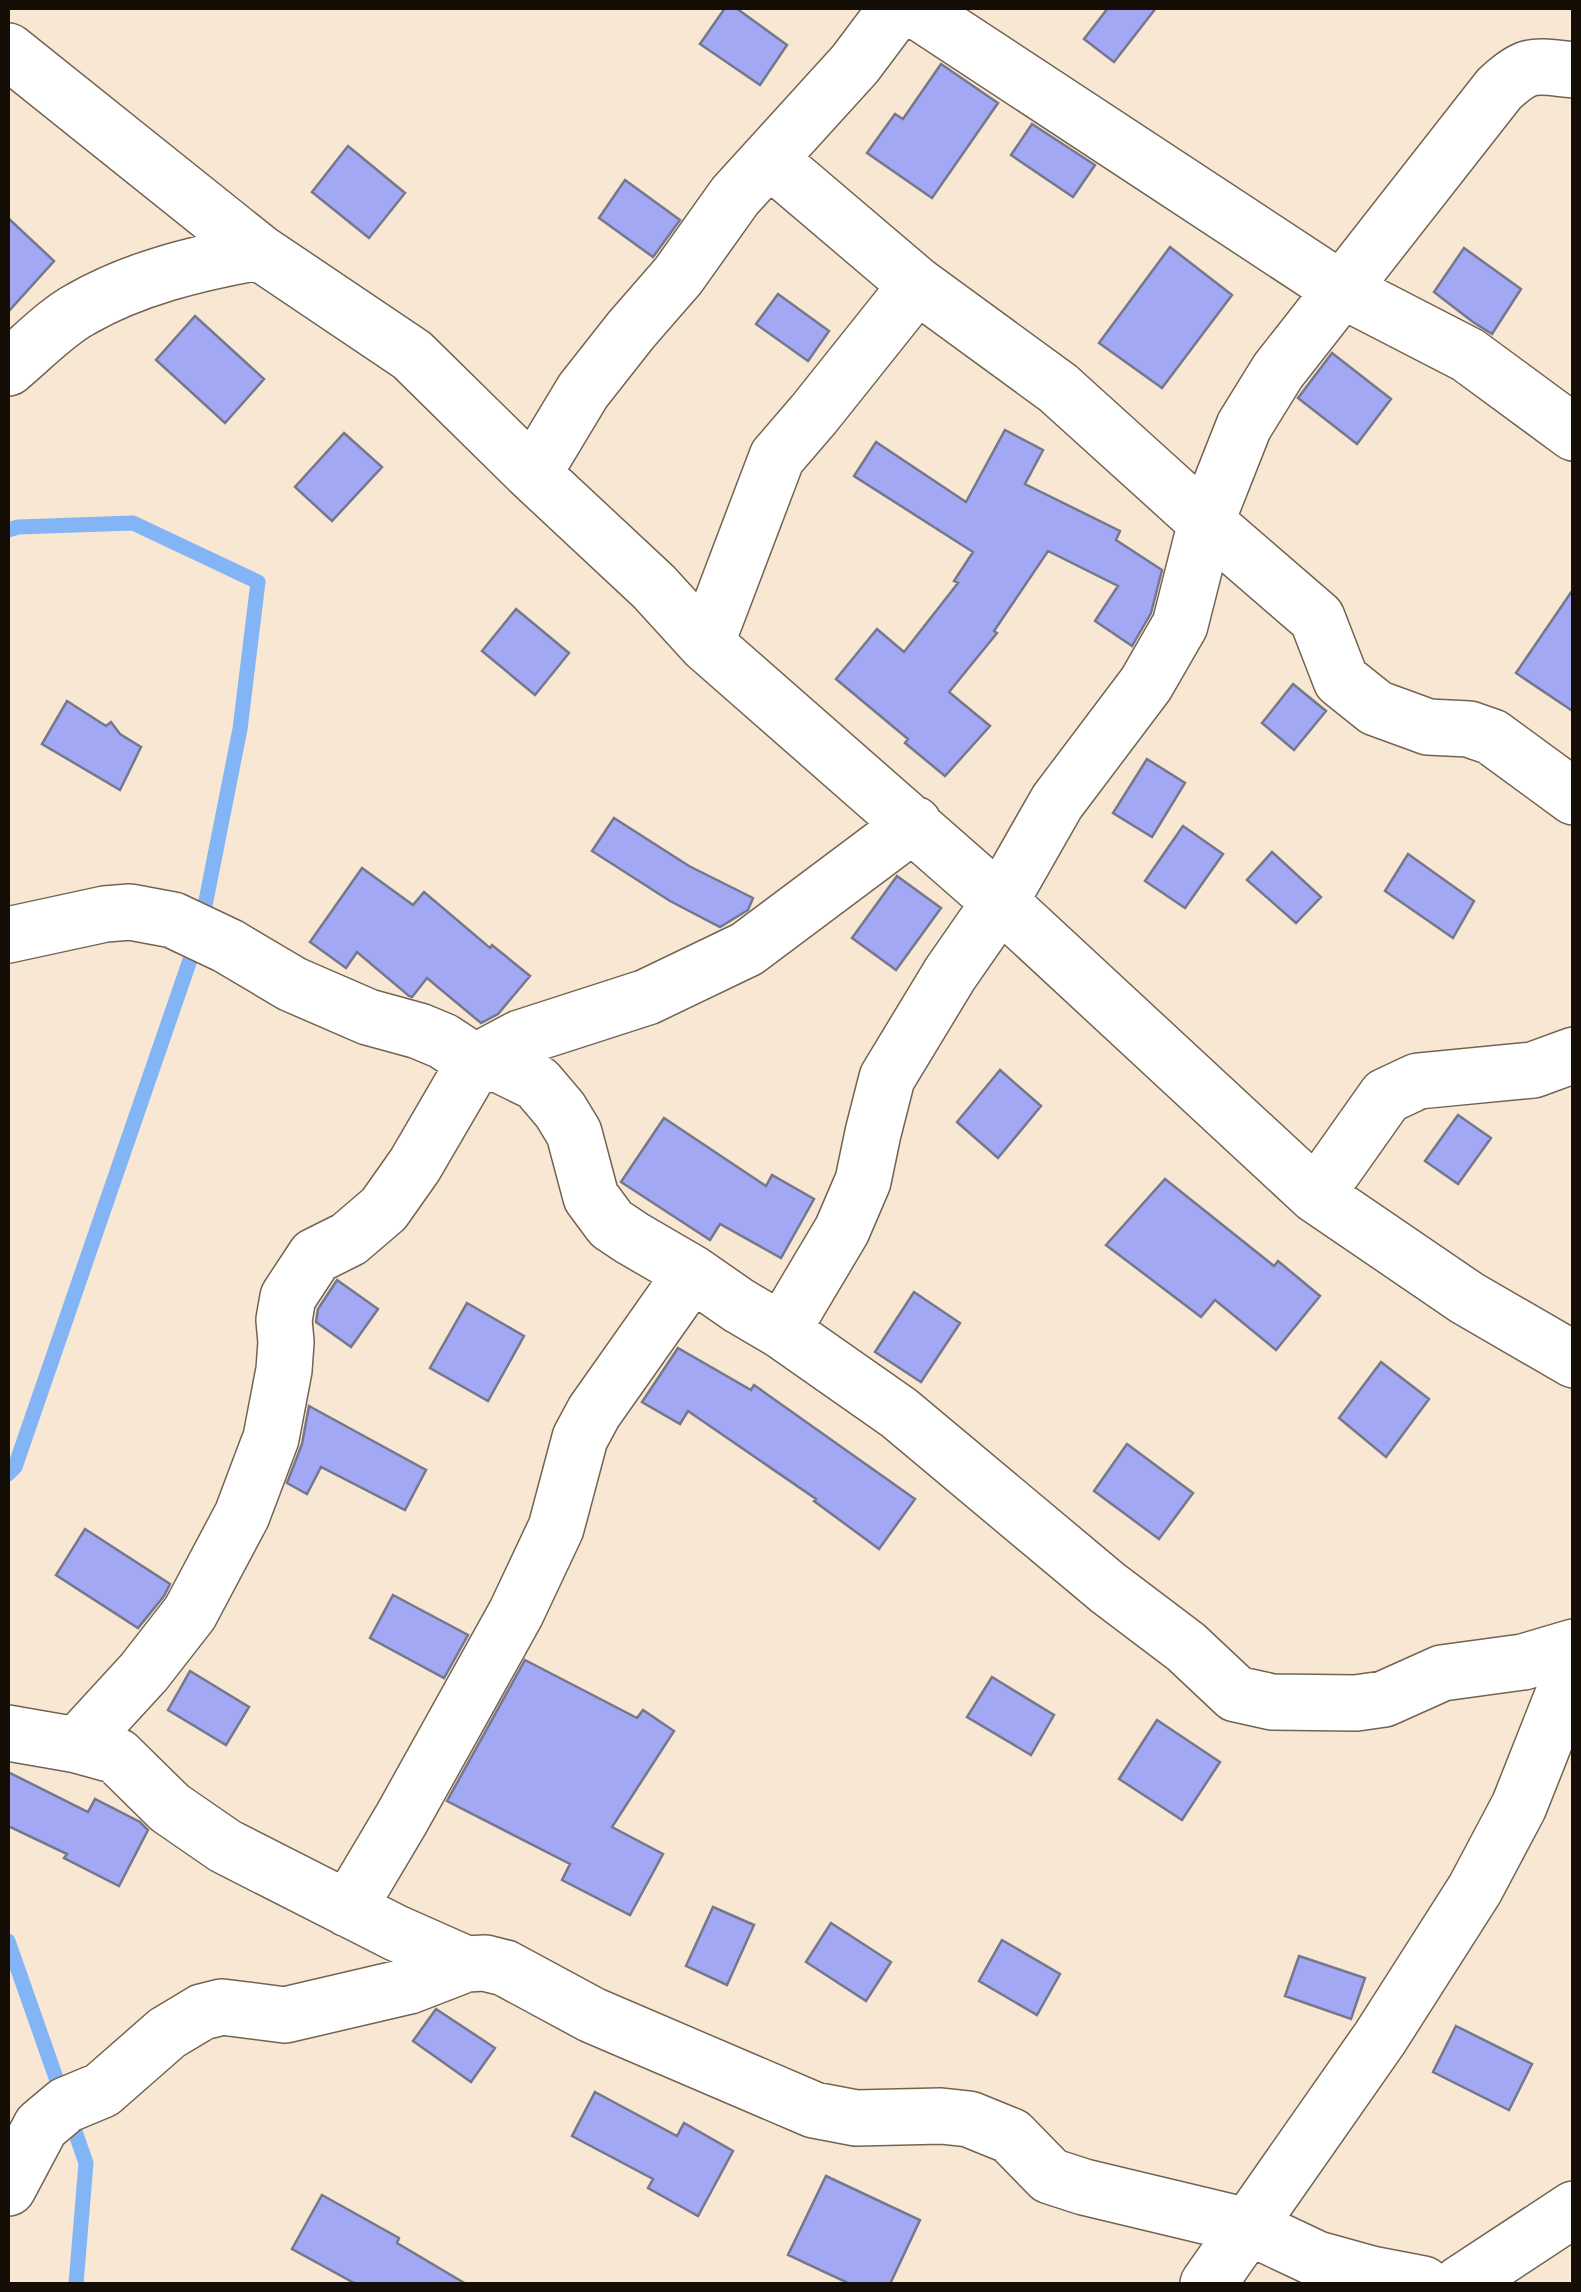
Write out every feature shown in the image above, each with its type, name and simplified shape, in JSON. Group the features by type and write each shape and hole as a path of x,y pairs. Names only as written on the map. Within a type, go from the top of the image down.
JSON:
{"street":[{"path":"533,474 583,391 678,276 735,196 855,64 897,8"},
{"path":"913,8 1342,290 1468,354 1574,433"},
{"path":"8,52 260,252 412,355 654,586 706,644 914,824 1316,1195 1467,1298 1574,1360"},
{"path":"782,1331 842,1230 863,1181 887,1078 950,974 1000,902 1057,802 1146,684 1180,625 1206,522 1244,426 1278,371 1507,82 1530,66 1574,70"},
{"path":"768,159 917,285 1058,388 1318,618 1341,680 1376,708 1428,727 1468,728 1492,737 1574,798"},
{"path":"8,368 77,310 130,285 205,262 260,252"},
{"path":"706,644 777,457 917,285"},
{"path":"78,1745 144,1672 190,1613 242,1515 271,1438 284,1370 288,1298 316,1256 349,1239 384,1209 415,1165 475,1062 520,1038 647,997 747,949 914,824"},
{"path":"8,935 105,914 130,912 173,920 228,946 292,984 368,1016 418,1031 475,1062 500,1065 537,1083 574,1133 591,1197 611,1224 782,1331 899,1413 1108,1588 1186,1646 1236,1694 1272,1702 1356,1704 1384,1699 1442,1673 1523,1662 1574,1647"},
{"path":"1316,1195 1386,1096 1418,1081 1534,1070 1574,1056"},
{"path":"348,1909 516,1614 556,1528 580,1438 594,1412 692,1273"},
{"path":"1208,2284 1380,2038 1475,1888 1519,1806 1574,1668"},
{"path":"8,1732 117,1756 170,1808 225,1846 466,1964"},
{"path":"8,2188 42,2126 66,2105 102,2090 167,2034 202,2012 222,2008 285,2015 409,1986 466,1964 485,1963 505,1968 592,2015 814,2110 856,2118 969,2119 1011,2136 1050,2176 1247,2226 1318,2259 1423,2284"},
{"path":"1460,2284 1574,2209"}],"building":[{"path":"725,8 736,8 787,45 760,85 700,44"},
{"path":"1108,8 1156,8 1114,62 1084,39"},
{"path":"941,64 998,103 932,198 867,153 895,114 903,119"},
{"path":"1032,124 1095,165 1073,197 1011,155"},
{"path":"348,146 405,193 369,238 312,192"},
{"path":"625,180 680,220 653,257 599,218"},
{"path":"8,218 54,261 8,312"},
{"path":"1170,247 1232,295 1162,388 1099,343"},
{"path":"1464,248 1521,289 1492,334 1434,292"},
{"path":"778,294 829,331 808,361 756,324"},
{"path":"195,316 264,379 225,423 156,360"},
{"path":"1332,353 1391,399 1357,444 1298,398"},
{"path":"1005,430 1043,450 1025,484 1120,531 1116,540 1162,570 1151,613 1132,646 1095,621 1118,586 1048,551 994,631 997,633 949,692 990,726 945,776 905,743 908,739 836,679 877,629 904,652 958,583 954,581 973,552 854,476 876,442 966,502"},
{"path":"344,433 382,467 332,521 295,487"},
{"path":"1574,588 1574,712 1516,673"},
{"path":"516,609 569,653 535,695 482,651"},
{"path":"1293,684 1326,711 1294,750 1262,723"},
{"path":"67,701 106,726 111,722 120,734 141,747 120,790 42,744"},
{"path":"1147,759 1185,783 1152,837 1113,813"},
{"path":"614,818 689,866 753,898 748,910 720,927 670,901 592,851"},
{"path":"1183,826 1223,854 1185,908 1145,881"},
{"path":"1272,852 1321,897 1296,923 1247,880"},
{"path":"1408,854 1474,901 1453,938 1385,891"},
{"path":"362,868 413,905 424,892 530,976 498,1014 481,1023 427,978 412,997 357,952 346,968 310,942"},
{"path":"897,876 941,908 896,970 852,938"},
{"path":"1000,1070 1041,1106 998,1158 957,1122"},
{"path":"1458,1115 1491,1138 1458,1184 1425,1161"},
{"path":"664,1118 766,1186 772,1175 814,1199 781,1258 720,1224 710,1240 621,1182"},
{"path":"1165,1179 1274,1266 1278,1261 1320,1296 1276,1350 1215,1300 1201,1317 1106,1245"},
{"path":"337,1280 378,1309 351,1347 316,1322 318,1309"},
{"path":"914,1292 960,1323 921,1382 875,1352"},
{"path":"467,1303 524,1336 488,1401 430,1368"},
{"path":"678,1348 751,1390 754,1385 915,1499 879,1549 816,1499 688,1411 680,1424 642,1402"},
{"path":"1381,1362 1429,1399 1386,1457 1339,1418"},
{"path":"309,1406 426,1470 405,1510 321,1467 307,1494 287,1483 302,1444"},
{"path":"1127,1444 1193,1493 1159,1539 1094,1491"},
{"path":"85,1529 170,1584 138,1628 56,1575"},
{"path":"393,1595 468,1635 444,1678 370,1638"},
{"path":"525,1660 637,1718 643,1710 674,1731 612,1827 663,1854 630,1915 562,1880 570,1864 447,1801"},
{"path":"190,1671 249,1707 226,1745 168,1710"},
{"path":"992,1677 1054,1715 1031,1755 967,1717"},
{"path":"1157,1720 1220,1762 1182,1820 1119,1779"},
{"path":"8,1772 88,1812 95,1799 148,1830 119,1886 64,1858 67,1854 8,1826"},
{"path":"713,1907 754,1925 727,1985 686,1966"},
{"path":"831,1923 891,1962 866,2001 806,1962"},
{"path":"1002,1940 1060,1974 1037,2015 979,1981"},
{"path":"1299,1956 1365,1978 1351,2019 1285,1996"},
{"path":"436,2009 495,2048 471,2082 413,2041"},
{"path":"1456,2026 1532,2064 1509,2110 1433,2072"},
{"path":"595,2092 677,2136 684,2123 733,2151 698,2216 648,2188 653,2179 572,2136"},
{"path":"826,2176 920,2220 890,2284 850,2284 788,2255"},
{"path":"322,2195 399,2238 397,2243 466,2284 356,2284 292,2249"}],"waterway":[{"path":"8,530 133,523 258,582 240,729 200,931 15,1467 8,1474"},
{"path":"8,1941 62,2095"},
{"path":"70,2117 86,2163 76,2284"}]}
